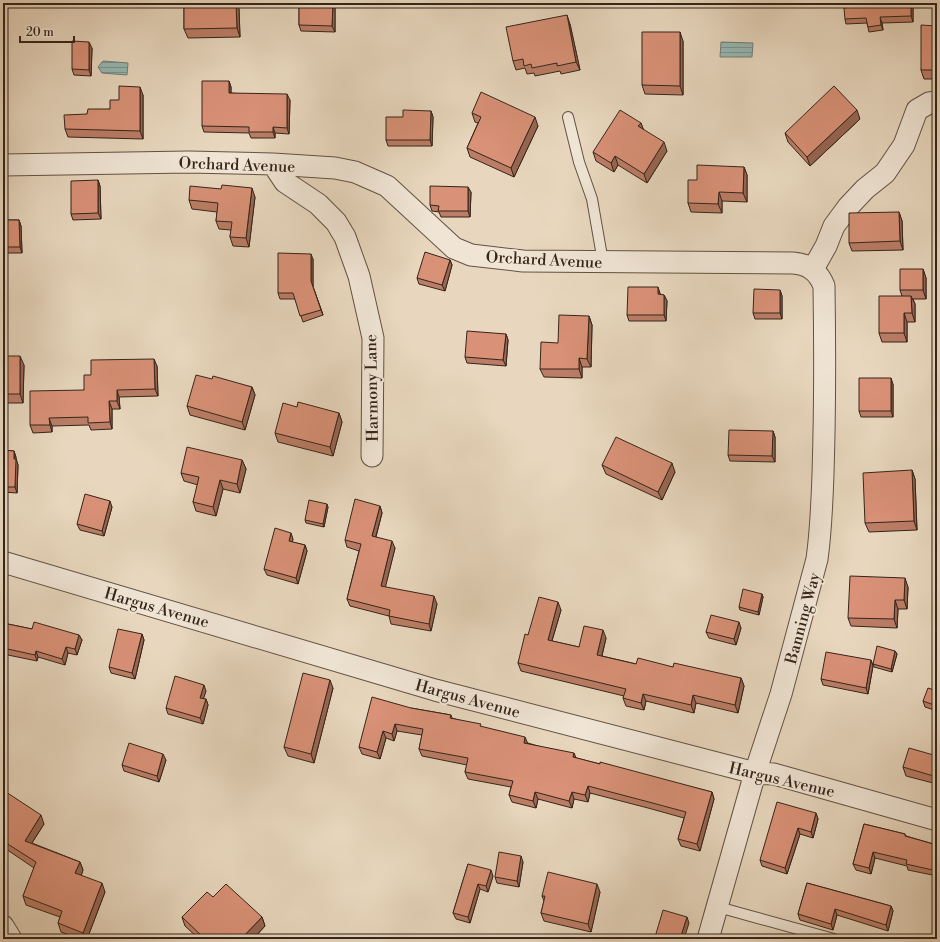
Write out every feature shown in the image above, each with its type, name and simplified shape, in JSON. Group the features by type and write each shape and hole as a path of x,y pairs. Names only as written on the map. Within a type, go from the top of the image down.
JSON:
{"street":[{"path":"818,278 839,220 865,190 885,173 904,145 917,110 929,103 937,102"},
{"name":"Orchard Avenue","path":"9,165 189,162 273,164 335,168 354,172 387,186 454,248 471,255 523,261 793,263 803,264 818,278"},
{"name":"Harmony Lane","path":"273,164 285,182 318,204 336,222 345,237 359,276 373,338 372,456"},
{"name":"Banning Way","path":"708,939 755,773 781,694 817,559 820,538 824,456 818,278"},
{"name":"Hargus Avenue","path":"3,562 435,690 755,773 774,774 937,820"},
{"path":"3,926 12,939"}],"lane":[{"path":"568,117 579,162 592,199 603,262"},
{"path":"718,907 834,939"}],"water":[{"path":"721,42 753,43 752,57 720,57"},
{"path":"103,61 128,63 127,75 102,73 98,67"}],"building":[{"path":"184,3 236,3 237,28 184,29"},
{"path":"299,3 333,3 332,26 299,25"},
{"path":"882,3 911,3 911,16 880,17 881,25 868,27 866,18 845,19 844,8"},
{"path":"567,15 576,62 557,66 557,63 532,68 531,64 524,66 523,59 513,61 506,27"},
{"path":"921,25 937,26 937,70 921,70"},
{"path":"642,32 680,32 680,86 642,85"},
{"path":"72,41 89,42 89,70 72,69"},
{"path":"202,81 229,81 229,93 287,94 287,128 273,127 273,132 249,132 249,127 202,126"},
{"path":"119,86 140,87 140,131 65,129 64,115 87,114 88,109 110,109 110,100 119,100"},
{"path":"834,86 857,110 807,157 785,133"},
{"path":"481,92 535,117 511,168 467,148 481,117 472,113"},
{"path":"403,110 431,111 430,140 386,140 386,117 403,117"},
{"path":"620,110 641,123 638,126 664,142 644,174 615,156 611,163 593,152"},
{"path":"697,165 744,167 743,193 719,192 718,204 688,203 688,180 697,180"},
{"path":"98,180 98,213 71,214 71,181"},
{"path":"222,185 252,188 246,238 230,237 232,222 216,221 218,203 189,200 190,186 221,189"},
{"path":"430,186 468,187 468,211 438,211 439,206 430,205"},
{"path":"899,212 900,241 849,243 849,213"},
{"path":"3,220 19,220 20,247 3,247"},
{"path":"425,252 450,260 442,285 417,278"},
{"path":"278,253 311,254 311,281 321,310 300,316 293,293 278,293"},
{"path":"900,269 923,269 923,290 900,290"},
{"path":"628,287 658,287 658,294 664,295 664,315 627,315"},
{"path":"754,289 780,290 780,313 753,313"},
{"path":"879,296 911,296 912,313 904,313 904,333 879,333"},
{"path":"559,315 589,316 587,359 579,358 579,369 540,369 541,342 558,343"},
{"path":"467,331 506,334 503,360 465,357"},
{"path":"3,356 20,356 20,394 3,394"},
{"path":"154,359 155,389 117,390 117,401 109,401 110,422 88,423 88,417 49,418 50,425 30,425 30,391 84,390 84,375 91,375 91,360"},
{"path":"196,375 212,379 213,376 252,387 242,422 187,406"},
{"path":"859,378 891,378 891,411 859,411"},
{"path":"298,402 339,413 330,447 275,433 283,403 297,407"},
{"path":"729,430 773,431 772,456 728,455"},
{"path":"616,437 672,463 658,492 602,465"},
{"path":"187,447 242,460 237,484 220,480 213,507 193,502 199,477 181,473"},
{"path":"3,450 14,451 14,459 16,459 15,487 3,487"},
{"path":"912,470 914,521 865,523 863,473"},
{"path":"85,494 110,501 102,531 77,524"},
{"path":"355,499 380,506 372,536 392,541 381,586 434,596 429,624 389,616 390,610 347,599 361,544 345,540"},
{"path":"309,500 327,504 323,524 305,520"},
{"path":"275,528 291,533 289,541 305,545 296,578 264,569"},
{"path":"850,576 905,578 904,600 895,600 894,619 848,618"},
{"path":"743,589 762,594 758,612 739,607"},
{"path":"539,597 558,602 548,640 579,647 584,626 603,630 597,655 636,664 638,658 673,667 674,663 741,678 735,705 693,695 691,705 643,694 641,703 623,698 626,689 518,663 525,634 528,635"},
{"path":"711,615 739,622 734,639 706,632"},
{"path":"34,622 79,635 75,649 66,647 62,659 36,651 35,655 3,648 3,623 32,629"},
{"path":"118,629 142,634 132,673 109,667"},
{"path":"877,646 895,651 891,669 873,664"},
{"path":"826,652 871,660 866,688 821,679"},
{"path":"303,673 330,680 311,754 284,747"},
{"path":"175,676 204,685 200,698 206,699 200,718 166,708"},
{"path":"928,688 937,691 937,706 923,701"},
{"path":"372,697 411,708 451,715 450,718 481,724 480,726 525,737 524,743 574,753 573,757 600,764 600,762 712,792 697,844 678,839 686,812 588,786 585,795 572,792 569,801 535,792 533,801 509,795 513,781 465,772 468,758 419,749 423,729 395,724 392,734 383,731 377,752 359,747"},
{"path":"129,743 163,754 157,776 122,765"},
{"path":"909,748 937,756 937,777 903,767"},
{"path":"3,790 41,815 25,841 80,862 75,873 102,883 83,933 58,923 62,911 23,896 36,862 3,841"},
{"path":"777,802 816,813 811,832 798,828 785,868 760,860"},
{"path":"864,824 905,834 905,836 937,845 937,871 906,864 907,860 873,852 869,868 853,864"},
{"path":"499,852 521,856 517,881 495,877"},
{"path":"468,864 491,870 486,886 478,884 468,917 453,913"},
{"path":"548,872 597,884 588,924 541,913 545,896 542,896"},
{"path":"807,883 891,906 886,925 835,909 831,924 798,914"},
{"path":"226,884 262,917 241,939 205,939 182,917 207,892 213,897"},
{"path":"663,910 687,917 680,939 663,939 655,937"}]}
